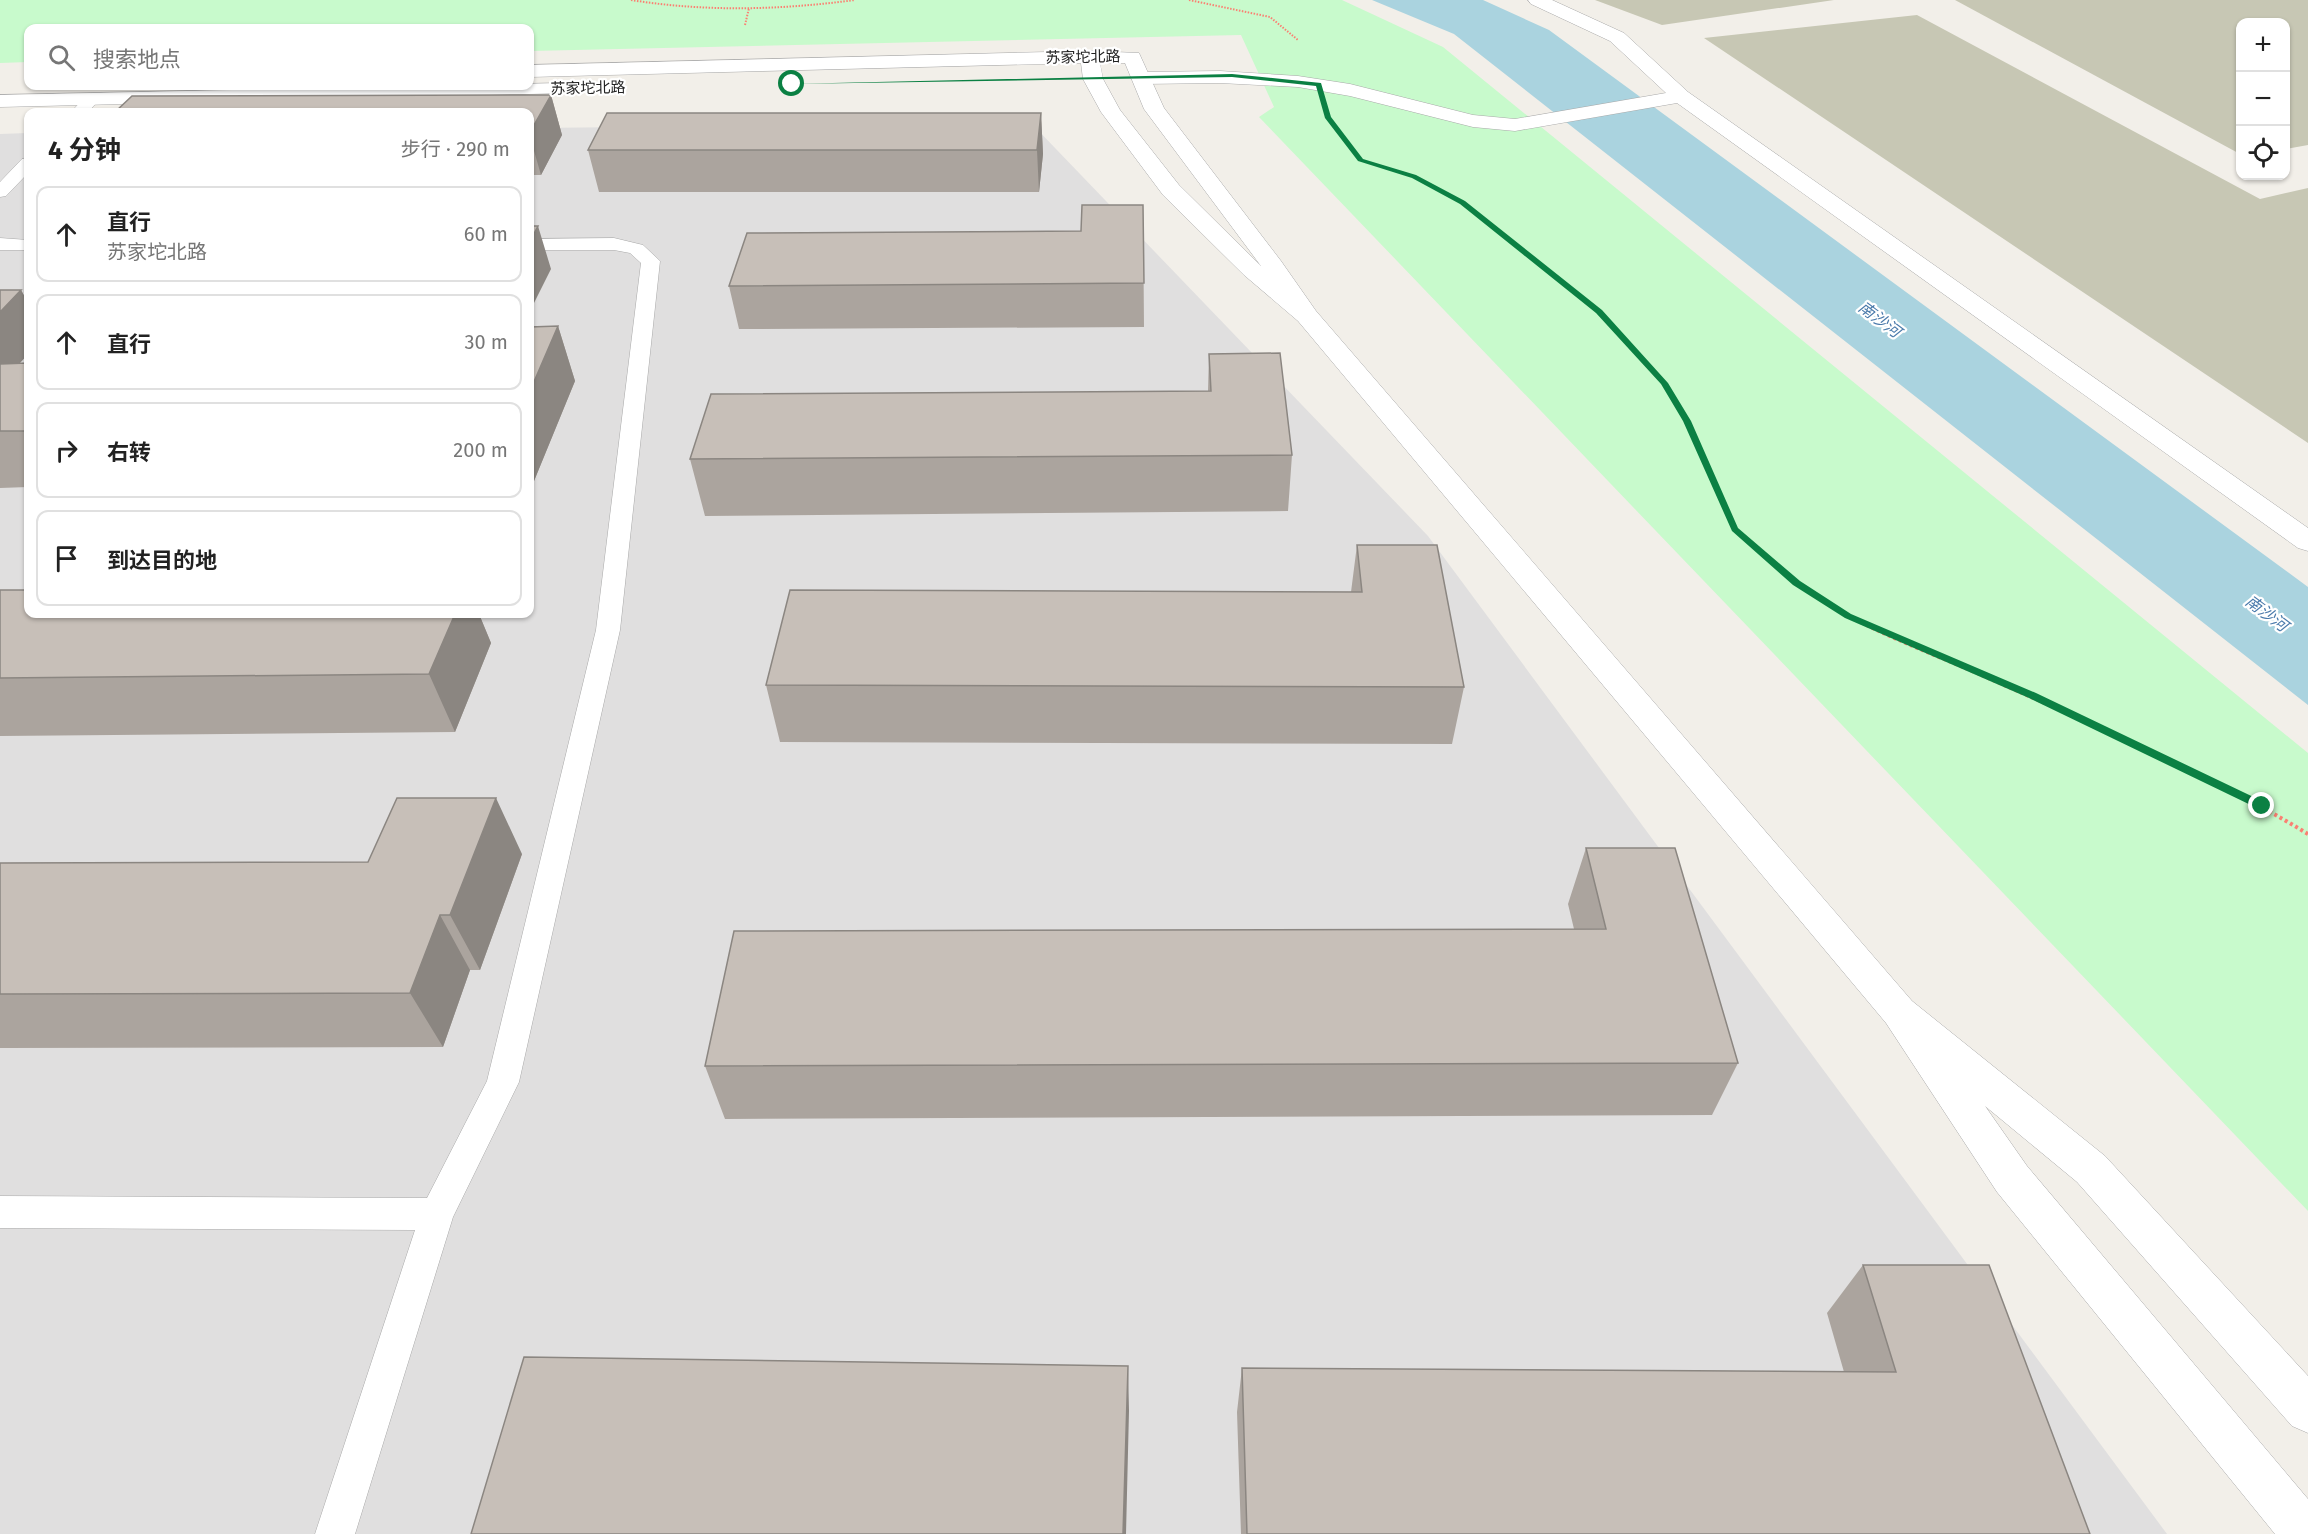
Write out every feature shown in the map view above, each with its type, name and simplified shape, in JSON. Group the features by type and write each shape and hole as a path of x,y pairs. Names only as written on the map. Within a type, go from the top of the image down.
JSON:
{"street":[{"path":"1537,0 1617,37 1681,96 2308,542"},
{"path":"1090,57 1093,79 1110,112 1171,190 1252,270 1307,316"},
{"path":"1132,57 1154,109 1273,266 1307,316 1899,1011 2012,1179 2306,1534"},
{"name":"苏家坨北路","path":"534,71 1132,57 1232,76"},
{"path":"1232,76 1318,84 1391,99 1470,121 1515,125 1681,96"},
{"name":"苏家坨北路","path":"1070,80 1232,76"},
{"path":"0,82 24,82"},
{"name":"苏家坨北路","path":"0,101 85,106 792,84"},
{"path":"1899,1011 2091,1169 2308,1410"}],"lane":[{"path":"0,192 24,168"},
{"path":"0,244 24,245"},
{"path":"335,1534 436,1214 503,1082 609,630 651,261 636,249 614,244 534,244"},
{"path":"0,1212 436,1214"}],"path":[{"path":"631,0 653,4 732,9 823,5 855,0"},
{"path":"1189,0 1270,17 1305,45 1313,59 1328,118 1360,160 1414,176 1462,202 1599,311 1664,383 1687,421 1735,529 1797,583 1848,616 2129,740 2262,806 2308,834"}],"shaded area":[{"path":"1595,0 1834,0 1662,25"},
{"path":"1955,0 2308,0 2308,145 2290,148 2290,18 2236,18 2236,152"},
{"path":"1917,15 2260,199 2308,188 2308,443 1704,38"},
{"path":"1031,123 1428,536 2167,1534 0,1534 0,134 24,133 24,618 534,618 534,128"}],"green space":[{"path":"0,0 1342,0 1443,47 2308,753 2308,1211 1259,117 1274,107 1241,35 534,51 534,24 24,24 24,62 0,63"}],"water":[{"name":"南沙河","path":"1372,0 1483,0 1549,30 2308,587 2308,705 1454,34"}],"building":[{"path":"551,95 534,125 534,108 119,108 132,96"},
{"path":"607,113 1041,113 1037,150 588,150"},
{"path":"1082,205 1143,205 1144,283 729,286 747,233 1081,231"},
{"path":"0,290 21,290 0,312"},
{"path":"558,326 534,382 534,327"},
{"path":"1280,353 1292,455 690,459 711,394 1211,391 1209,354"},
{"path":"24,363 24,431 0,431 0,364"},
{"path":"1357,545 1437,545 1464,687 766,685 790,590 1362,592"},
{"path":"0,590 24,590 24,618 453,618 429,674 0,678"},
{"path":"397,798 496,798 450,915 440,915 410,993 0,994 0,863 368,862"},
{"path":"1586,848 1675,848 1738,1063 705,1066 734,931 1606,929"},
{"path":"1863,1265 1989,1265 2090,1534 1247,1534 1242,1368 1896,1372"},
{"path":"524,1357 1128,1366 1123,1534 471,1534"}],"route":[{"path":"792,84 1232,76 1318,84 1328,118 1360,160 1414,176 1462,202 1599,311 1664,383 1687,421 1735,529 1797,583 1848,616 2140,745 2262,806"}]}
